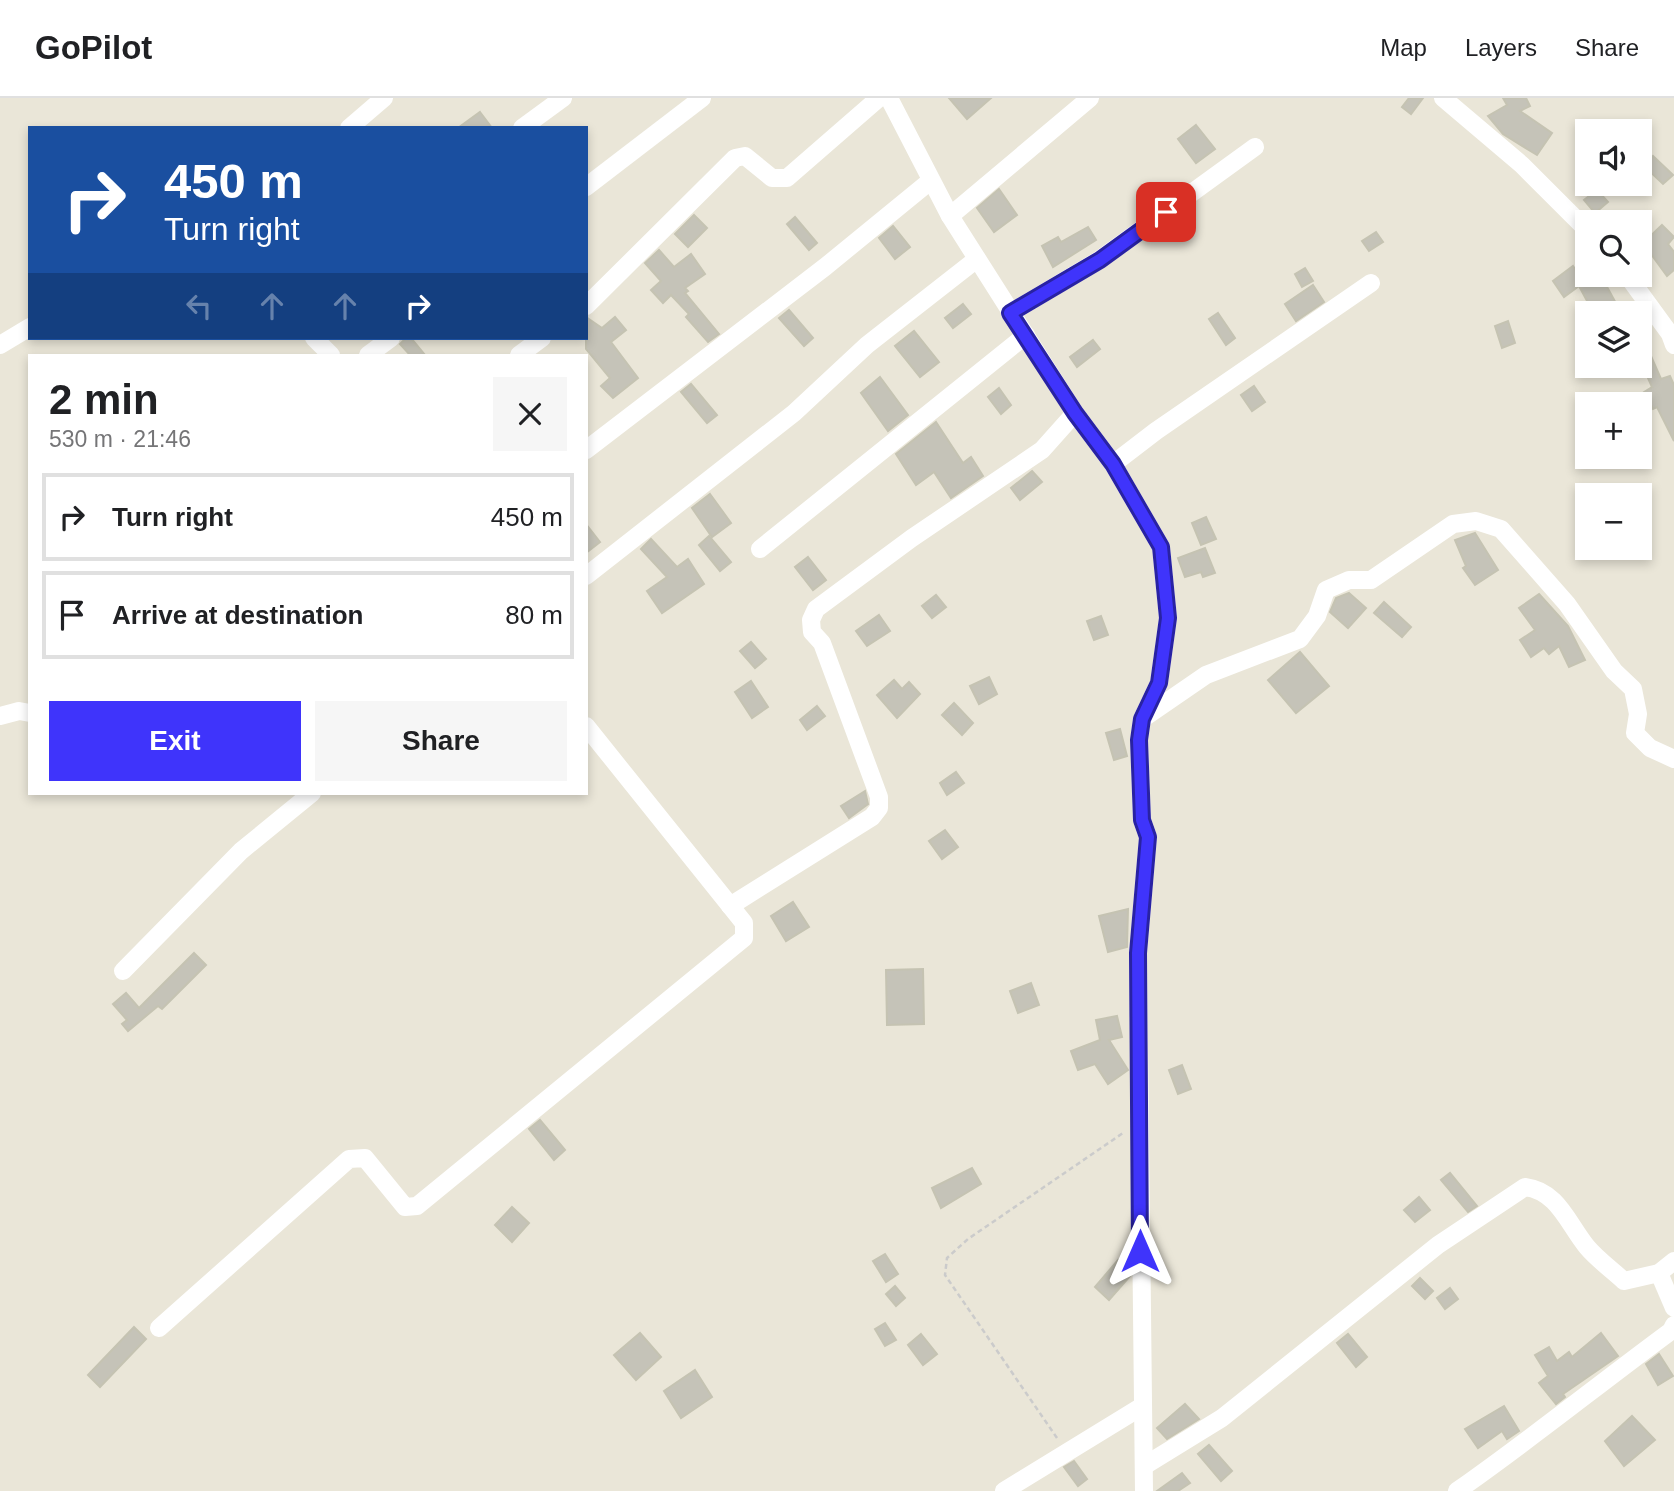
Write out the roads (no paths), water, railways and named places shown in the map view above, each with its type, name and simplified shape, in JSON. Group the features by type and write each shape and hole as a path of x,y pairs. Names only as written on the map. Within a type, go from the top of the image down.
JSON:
{"street":[{"path":"351,126 384,98"},
{"path":"525,126 563,98"},
{"path":"588,185 702,98"},
{"path":"588,304 735,158 746,156 772,178 787,178 879,98"},
{"path":"889,98 929,182 1075,413 1113,464 1161,547 1168,618 1159,683 1142,719 1141,806 1148,837 1138,953 1144,1491"},
{"path":"950,216 1090,98"},
{"path":"1443,98 1522,165 1575,218"},
{"path":"1010,313 1100,260 1255,147"},
{"path":"588,448 825,267 929,182"},
{"path":"588,574 794,413 867,345 977,259"},
{"path":"1113,464 1156,430 1371,283"},
{"path":"1636,287 1670,334 1674,345"},
{"path":"0,345 28,328"},
{"path":"760,549 1026,335"},
{"path":"316,340 330,354"},
{"path":"369,354 388,340"},
{"path":"520,354 539,340"},
{"path":"730,906 872,817 879,808 879,797 822,643 812,632 811,620 816,609 912,538 1042,450 1075,413"},
{"path":"1142,719 1206,676 1300,639 1317,616 1326,590 1349,580 1371,580 1440,530 1453,524 1476,521 1501,529 1567,604 1614,671 1633,689 1638,714 1635,733 1650,748 1674,759"},
{"path":"0,716 19,711 28,713"},
{"path":"159,1328 349,1159 365,1158 405,1207 418,1206 744,938 744,923 588,728"},
{"path":"123,971 241,850 310,795"},
{"path":"1144,1466 1222,1418 1438,1245 1525,1187 1539,1189 1557,1203 1587,1248 1624,1281 1659,1273 1674,1261"},
{"path":"1659,1273 1674,1308"},
{"path":"1457,1491 1530,1440 1554,1417 1671,1331 1674,1325"},
{"path":"1004,1491 1142,1407"}]}
